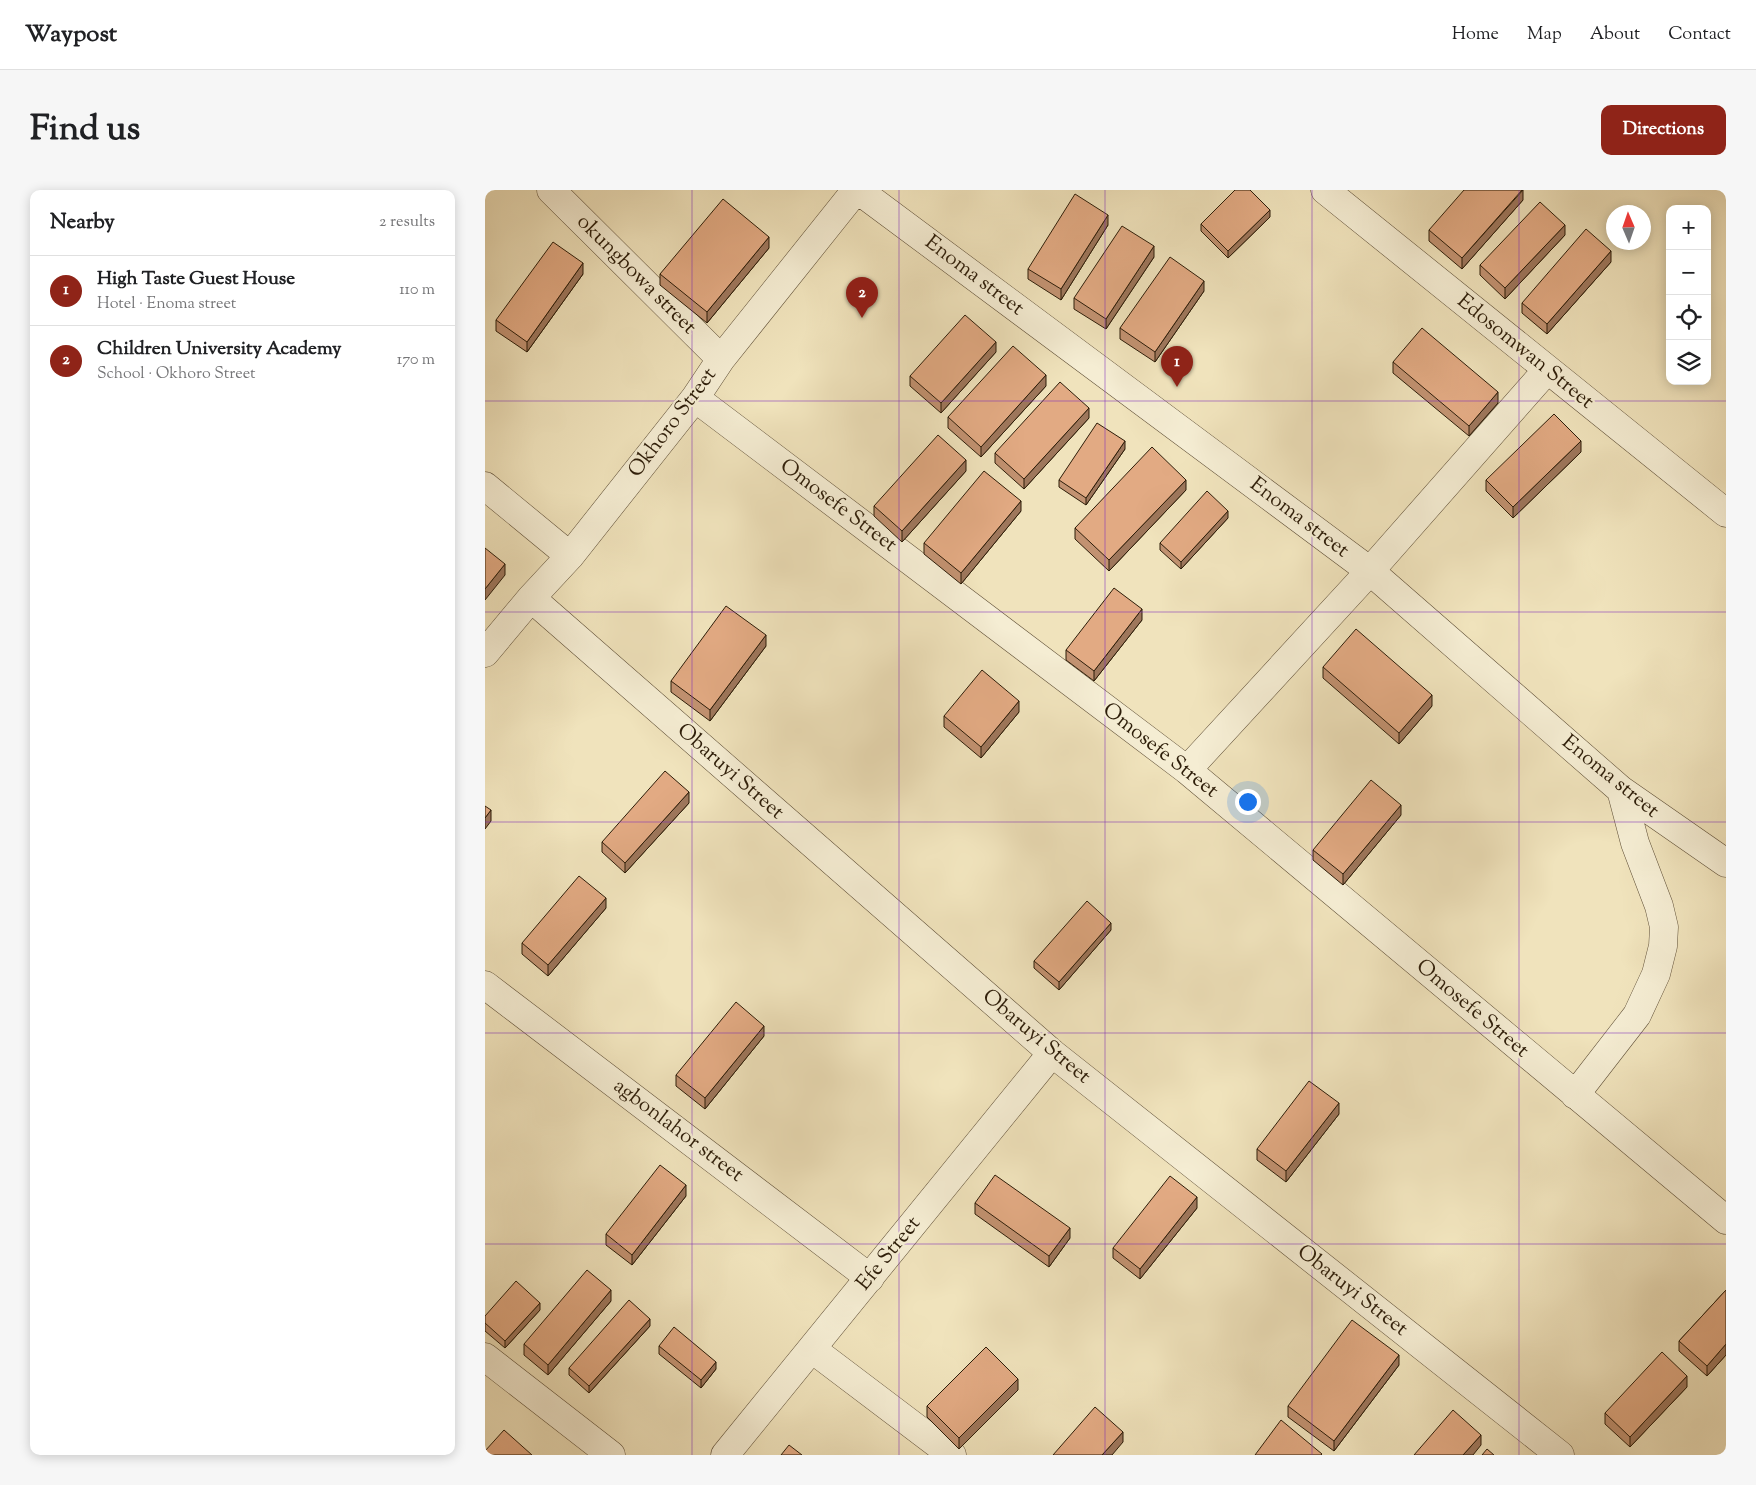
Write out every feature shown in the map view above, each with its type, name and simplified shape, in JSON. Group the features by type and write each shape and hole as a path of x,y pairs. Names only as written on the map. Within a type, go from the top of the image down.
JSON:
{"street":[{"name":"okungbowa street","path":"551,190 721,359"},
{"name":"Okhoro Street","path":"485,653 531,598 570,556 695,398 721,359 857,190"},
{"name":"Enoma street","path":"857,190 1370,571 1621,790 1726,863"},
{"name":"Edosomwan Street","path":"1325,190 1726,513"},
{"path":"1187,770 1370,571 1547,370"},
{"name":"Omosefe Street","path":"695,398 1187,770 1726,1220"},
{"path":"485,486 570,556"},
{"name":"Obaruyi Street","path":"531,598 1053,1053 1559,1455"},
{"path":"1575,1095 1637,1015 1655,974 1663,946 1664,927 1659,906 1635,842 1621,790"},
{"name":"agbonlahor street","path":"485,985 870,1278"},
{"name":"Efe Street","path":"725,1455 1053,1053"},
{"path":"812,1349 952,1455"},
{"path":"485,1357 611,1455"}],"building":[{"path":"1235,190 1250,190 1270,210 1228,251 1201,224"},
{"path":"1464,190 1522,190 1462,258 1429,230"},
{"path":"1075,194 1108,215 1061,289 1028,269"},
{"path":"723,199 769,237 707,312 660,274"},
{"path":"1540,202 1565,225 1505,288 1480,265"},
{"path":"1122,226 1154,246 1106,319 1074,298"},
{"path":"1586,229 1606,247 1606,250 1611,251 1547,324 1522,303"},
{"path":"553,242 583,263 527,342 496,320"},
{"path":"1170,257 1204,281 1155,352 1120,328"},
{"path":"965,315 996,342 941,403 910,376"},
{"path":"1422,328 1498,392 1469,426 1393,362"},
{"path":"1013,346 1046,375 981,447 948,417"},
{"path":"1060,382 1089,408 1024,479 995,453"},
{"path":"1554,414 1581,441 1513,507 1486,480"},
{"path":"1097,423 1125,441 1086,498 1059,480"},
{"path":"938,435 966,460 902,531 874,506"},
{"path":"1152,447 1186,480 1109,560 1075,528"},
{"path":"984,471 1021,501 961,573 924,543"},
{"path":"1207,491 1228,511 1181,562 1160,543"},
{"path":"485,548 505,564 485,589"},
{"path":"1114,588 1142,609 1094,671 1066,650"},
{"path":"726,606 766,635 710,710 671,681"},
{"path":"1356,629 1432,695 1399,733 1323,667"},
{"path":"982,670 1019,701 981,747 944,716"},
{"path":"665,771 689,792 625,863 602,842"},
{"path":"1371,780 1401,805 1343,874 1313,850"},
{"path":"485,806 491,810 485,818"},
{"path":"579,876 606,898 548,965 522,943"},
{"path":"1087,901 1111,923 1059,982 1034,961"},
{"path":"736,1002 764,1026 705,1098 676,1075"},
{"path":"1309,1081 1339,1103 1286,1171 1257,1149"},
{"path":"660,1165 686,1185 632,1255 606,1234"},
{"path":"995,1175 1070,1228 1049,1256 975,1203"},
{"path":"1170,1176 1197,1197 1140,1269 1113,1248"},
{"path":"587,1270 611,1290 548,1365 524,1344"},
{"path":"516,1281 540,1303 505,1341 485,1323 485,1316"},
{"path":"1726,1290 1726,1344 1707,1366 1679,1341"},
{"path":"629,1300 650,1319 589,1386 569,1368"},
{"path":"1352,1320 1399,1355 1334,1441 1288,1406"},
{"path":"674,1327 716,1362 701,1380 659,1346"},
{"path":"986,1347 1018,1379 959,1438 927,1406"},
{"path":"1662,1352 1687,1376 1630,1437 1605,1413"},
{"path":"1095,1407 1123,1432 1102,1455 1053,1455"},
{"path":"1453,1410 1481,1435 1463,1455 1414,1455"},
{"path":"1281,1420 1322,1454 1255,1455"},
{"path":"504,1430 532,1455 485,1455 485,1451"},
{"path":"789,1445 802,1455 781,1455"},
{"path":"1487,1449 1494,1455 1482,1455"}],"place":[{"name":"Children University Academy","path":"862,318"},
{"name":"High Taste Guest House","path":"1177,387"}]}
